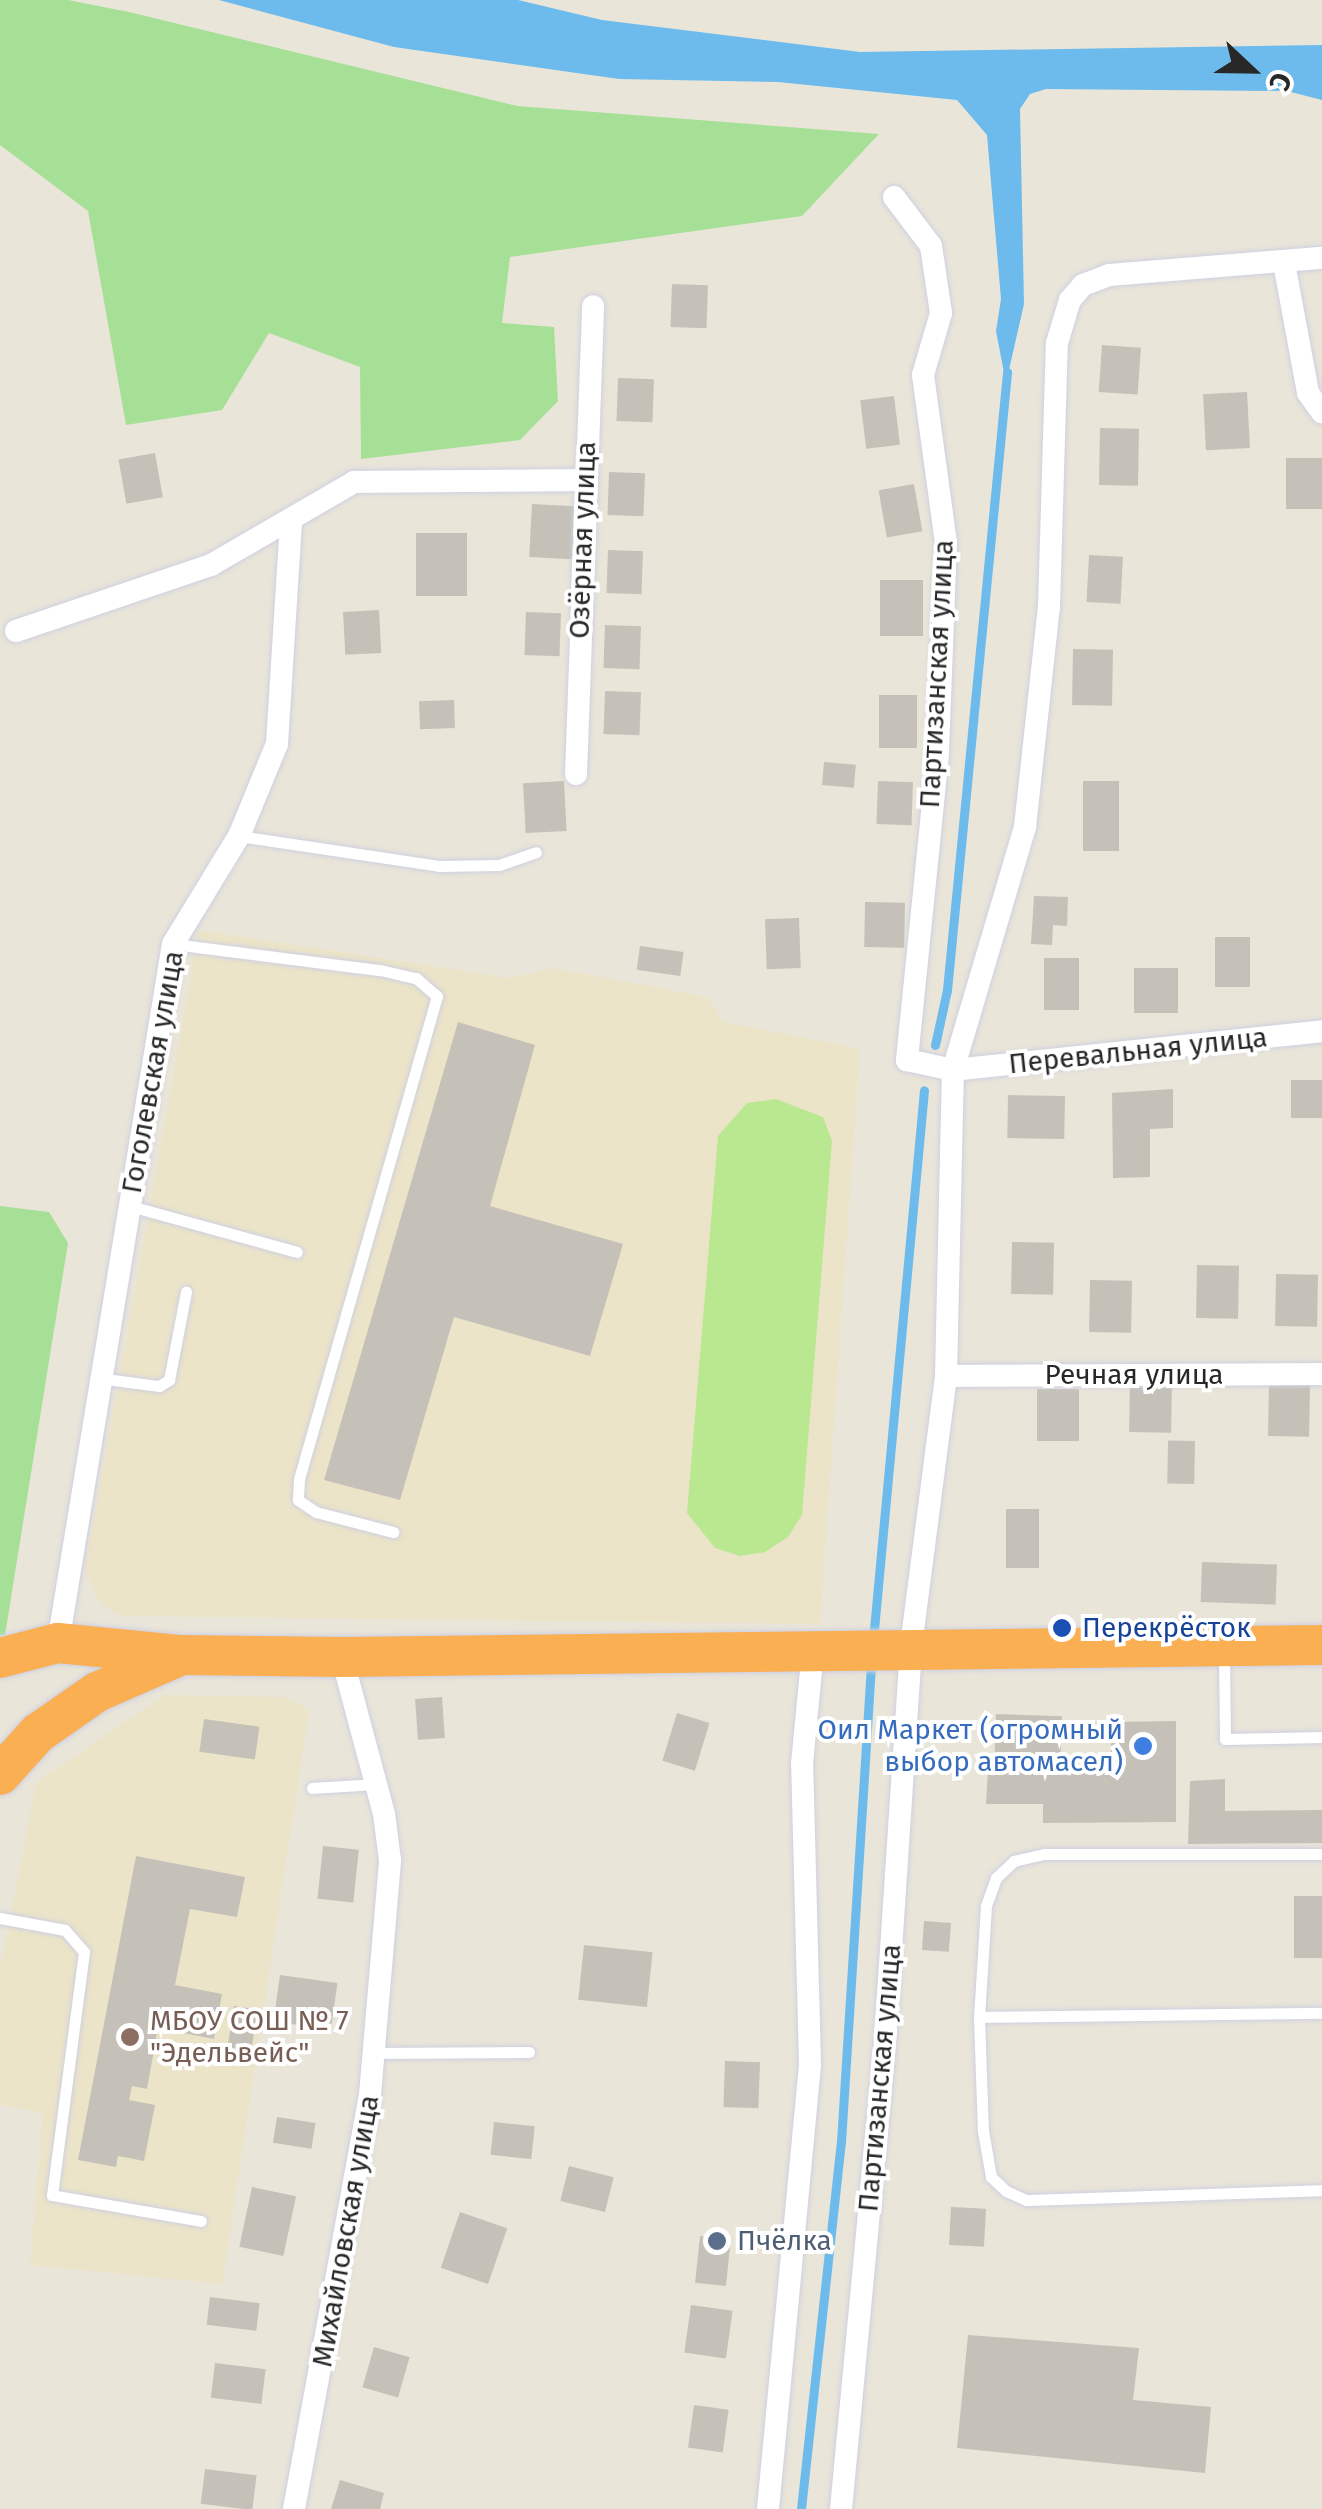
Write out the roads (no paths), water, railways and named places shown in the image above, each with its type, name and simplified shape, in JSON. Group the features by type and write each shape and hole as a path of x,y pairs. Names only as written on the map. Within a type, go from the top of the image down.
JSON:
{"highway":[{"path":"0,1658 58,1643 181,1656 342,1657 1322,1644"},
{"path":"0,1776 38,1734 97,1692 181,1656"}],"street":[{"name":"Партизанская улица","path":"894,196 931,246 941,312 923,376 946,542 938,754 907,1060 953,1070"},
{"path":"1322,258 1284,263 1308,393 1322,412"},
{"name":"Партизанская улица","path":"841,2509 884,2055 902,1647 946,1376 953,1070 1025,827 1049,608 1056,343 1070,300 1083,285 1109,275 1284,263"},
{"name":"Озёрная улица","path":"576,774 593,306"},
{"path":"16,631 211,565 354,482 585,480"},
{"name":"Гоголевская улица","path":"58,1643 98,1378 174,944 239,836 277,744 284,706 291,520"},
{"name":"Перевальная улица","path":"953,1070 1322,1031"},
{"name":"Речная улица","path":"946,1376 1322,1374"},
{"path":"768,2509 810,2064 802,1764 822,1649"},
{"name":"Михайловская улица","path":"294,2509 348,2236 374,2053 390,1860 376,1784 342,1657"}],"lane":[{"path":"239,836 439,866 499,864 536,852"},
{"path":"174,944 380,970 416,978 436,996 299,1479 298,1500 316,1512 392,1532"},
{"path":"130,1206 298,1252"},
{"path":"98,1378 159,1386 169,1380 186,1292"},
{"path":"1224,1645 1225,1739 1322,1736"},
{"path":"312,1788 376,1784"},
{"path":"1322,1854 1044,1854 1014,1861 996,1878 986,1906 979,2017 982,2131 991,2178 1006,2191 1026,2200 1322,2190"},
{"path":"0,1918 65,1930 84,1952 52,2195 201,2221"},
{"path":"979,2017 1322,2013"},
{"path":"374,2053 529,2052"}],"water":[{"path":"219,0 518,0 602,20 860,52 1322,45 1322,100 1287,91 1046,89 1030,94 1020,109 1024,304 1006,383 996,331 1001,299 987,135 957,100 778,82 619,79 394,47"}],"waterway":[{"path":"935,1045 947,990 1007,372"},
{"path":"873,1640 924,1090"},
{"path":"801,2509 841,2142 871,1660"}],"place":[{"name":"Перекрёсток","path":"1062,1628"},
{"name":"Оил Маркет (огромный выбор автомасел)","path":"1143,1746"},
{"name":"МБОУ СОШ № 7 \"Эдельвейс\"","path":"130,2037"},
{"name":"Пчёлка","path":"717,2241"}]}
